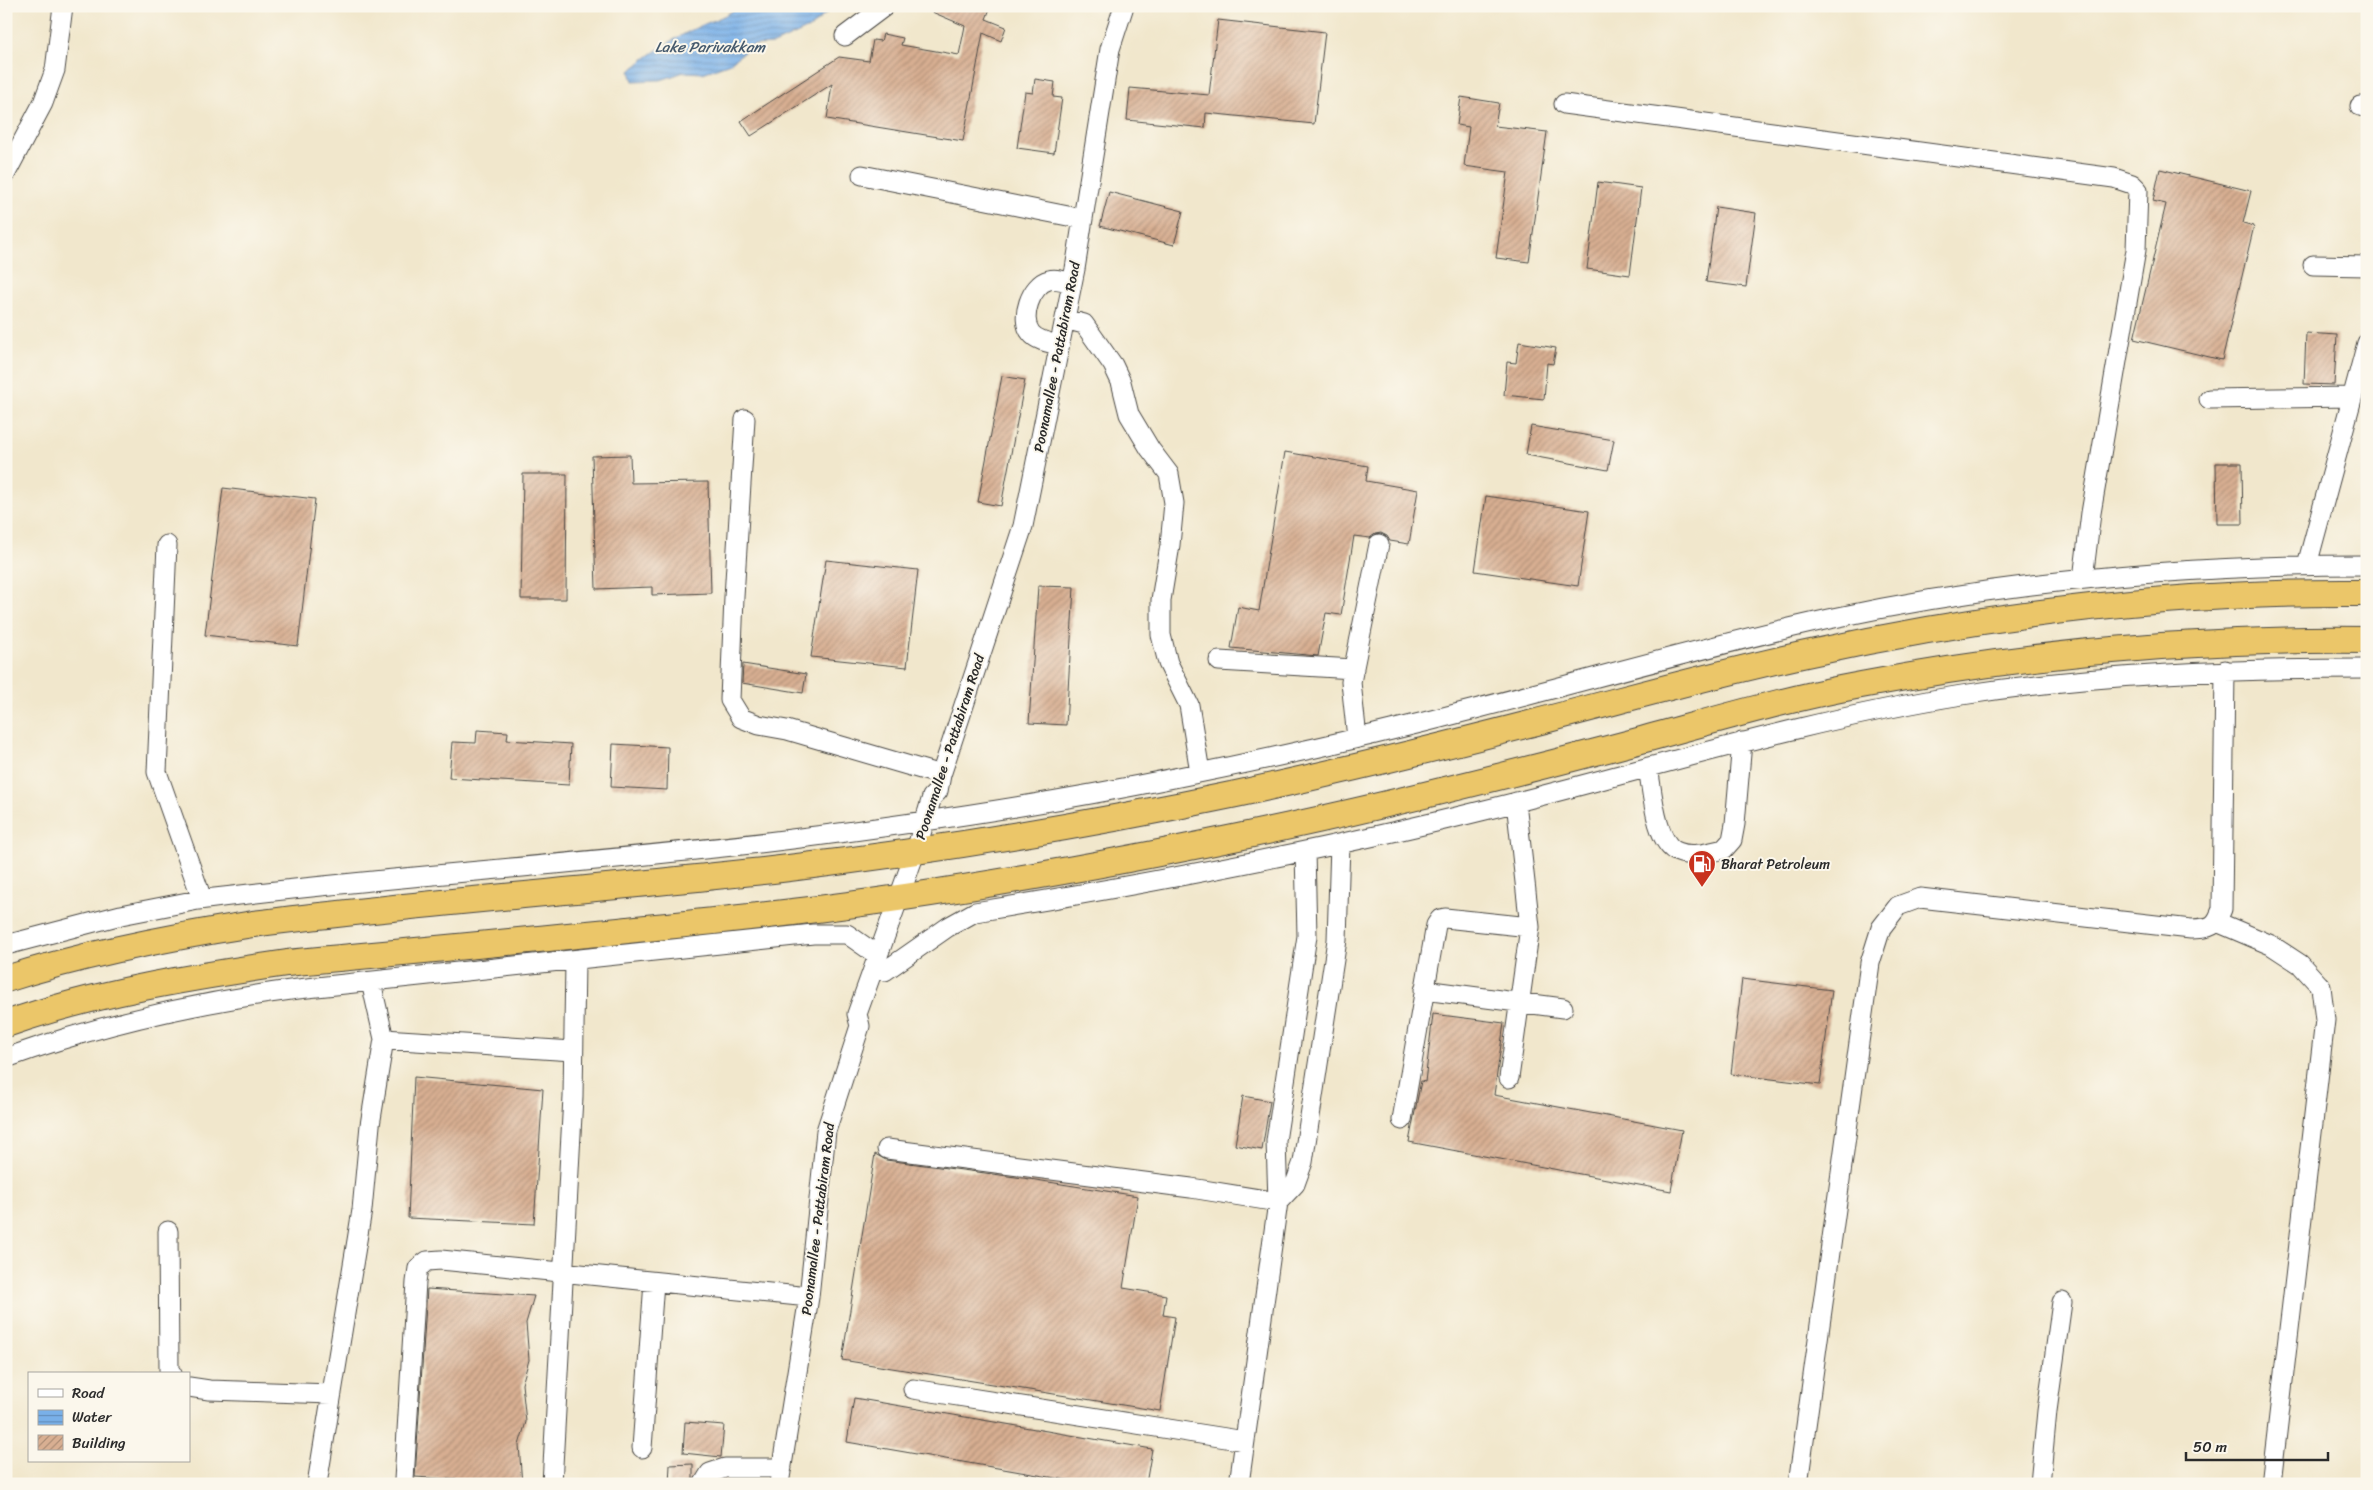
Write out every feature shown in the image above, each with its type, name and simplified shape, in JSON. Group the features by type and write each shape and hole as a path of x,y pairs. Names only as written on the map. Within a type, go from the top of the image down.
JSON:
{"highway":[{"path":"6,979 133,946 244,925 319,915 783,868 1006,836 1234,794 1433,748 1806,654 1946,626 2070,609 2172,598 2249,594 2367,593"},
{"path":"6,1024 88,999 161,983 287,963 822,908 903,897 1105,864 1442,792 1798,699 1874,682 2006,662 2118,648 2224,642 2367,640"}],"street":[{"path":"6,172 43,102 55,70 63,6"},
{"path":"845,36 885,6"},
{"name":"Poonamallee - Pattabiram Road","path":"781,1476 810,1297 826,1131 860,1026 869,1016 881,963 903,897 930,820 941,800 940,783 1023,526 1072,282 1110,49 1124,6"},
{"path":"1564,104 2085,174 2132,184 2138,190 2136,250 2092,513 2083,579"},
{"path":"862,175 1083,219"},
{"path":"2313,265 2367,266"},
{"path":"1059,346 1032,335 1028,330 1029,302 1039,285 1048,280 1072,282"},
{"path":"1065,319 1084,324 1113,365 1121,382 1129,414 1150,449 1169,474 1174,503 1170,545 1160,600 1160,635 1168,663 1189,706 1200,772"},
{"path":"2307,565 2367,343"},
{"path":"2209,399 2352,397"},
{"path":"745,420 734,597 730,700 741,718 759,725 786,730 940,783"},
{"path":"1357,738 1352,688 1354,669 1379,544"},
{"path":"167,545 157,772 202,899"},
{"path":"6,945 121,915 202,899 791,839 1055,801 1357,738 1829,619 1944,598 2083,579 2174,570 2307,565 2367,565"},
{"path":"1218,661 1354,669"},
{"path":"822,908 847,934 881,963 975,912 1168,878 1340,844 1516,802 1742,742 1841,718 1964,695 2100,679 2226,670 2367,669"},
{"path":"1798,1484 1870,963 1881,928 1898,906 1920,898 2191,929 2209,928 2217,922 2222,909 2226,670"},
{"path":"1648,767 1659,826 1666,844 1676,852 1692,855 1724,849 1732,840 1735,824 1742,742"},
{"path":"1509,1078 1530,927 1516,802"},
{"path":"1278,1202 1295,1184 1304,1162 1337,940 1340,844"},
{"path":"1239,1484 1278,1202 1276,1141 1307,936 1305,851"},
{"path":"1402,1120 1434,933 1440,919 1530,927"},
{"path":"2217,922 2271,945 2300,964 2321,987 2325,1020 2271,1484"},
{"path":"6,1058 90,1030 244,996 813,934 847,934"},
{"path":"552,1484 574,1051 575,961"},
{"path":"317,1484 362,1210 370,1125 384,1039 371,982"},
{"path":"1424,990 1563,1008"},
{"path":"384,1039 574,1051"},
{"path":"887,1149 1191,1188 1278,1202"},
{"path":"168,1231 170,1372"},
{"path":"406,1484 404,1480 418,1268 427,1261 441,1260 562,1274 810,1297"},
{"path":"642,1448 654,1282"},
{"path":"2040,1484 2046,1412 2062,1302"},
{"path":"190,1387 209,1390 332,1394"},
{"path":"913,1389 1245,1440"},
{"path":"704,1483 710,1472 725,1468 781,1476"}],"water":[{"name":"Lake Parivakkam","path":"739,6 834,6 811,27 774,44 753,45 730,63 703,73 684,72 661,80 633,81 630,71 654,52 680,36 724,16"}],"building":[{"path":"918,6 991,6 986,19 1006,27 1001,41 983,33 963,141 827,119 832,84 751,136 741,121 839,57 869,61 873,40 881,41 883,34 903,38 901,45 959,55 965,26"},
{"path":"1218,20 1325,32 1314,124 1206,113 1205,128 1127,120 1130,88 1209,95"},
{"path":"1035,79 1055,82 1053,97 1062,98 1054,153 1017,148 1025,92 1033,93"},
{"path":"1461,97 1499,103 1495,126 1547,132 1529,262 1496,258 1508,172 1464,166 1469,127 1457,125"},
{"path":"2160,169 2251,191 2243,223 2254,226 2222,360 2134,339 2166,204 2153,201"},
{"path":"1598,182 1641,188 1630,275 1587,269"},
{"path":"1109,192 1183,211 1174,245 1100,226"},
{"path":"1716,207 1756,213 1746,287 1706,282"},
{"path":"2306,333 2337,335 2334,385 2304,384"},
{"path":"1519,342 1556,348 1553,364 1547,363 1544,399 1504,395 1507,362 1516,363"},
{"path":"1002,376 1025,380 1001,506 978,502"},
{"path":"1531,426 1614,440 1608,470 1526,455"},
{"path":"1285,452 1368,466 1366,481 1418,490 1409,544 1390,541 1387,536 1381,533 1375,534 1370,538 1354,536 1341,615 1326,613 1318,656 1231,648 1238,607 1259,611"},
{"path":"630,455 631,483 708,482 711,593 652,595 652,587 596,589 592,456"},
{"path":"2216,463 2242,463 2243,524 2217,524"},
{"path":"523,474 567,474 566,599 521,599"},
{"path":"223,488 315,499 298,646 205,635"},
{"path":"1486,496 1589,511 1578,586 1475,571"},
{"path":"826,560 918,570 907,667 811,657"},
{"path":"1038,586 1074,587 1066,725 1029,723"},
{"path":"743,664 806,674 803,693 742,683"},
{"path":"477,730 508,732 507,740 571,744 569,785 449,778 452,742 476,743"},
{"path":"613,744 668,747 667,790 611,787"},
{"path":"1742,979 1832,990 1820,1085 1731,1074"},
{"path":"1433,1014 1504,1023 1494,1095 1682,1130 1671,1191 1409,1142 1421,1081 1425,1082"},
{"path":"414,1077 543,1089 534,1224 408,1218"},
{"path":"1243,1096 1270,1101 1262,1150 1235,1145"},
{"path":"875,1154 886,1160 1023,1178 1138,1196 1123,1288 1166,1295 1163,1315 1175,1317 1160,1411 842,1360"},
{"path":"427,1289 534,1296 526,1323 529,1360 522,1384 526,1422 519,1445 522,1484 415,1477"},
{"path":"854,1398 1152,1449 1146,1484 1090,1484 847,1442"},
{"path":"685,1422 724,1425 721,1457 683,1453"},
{"path":"693,1464 693,1484 669,1484 670,1465"}],"place":[{"name":"Bharat Petroleum","path":"1702,888"}]}
